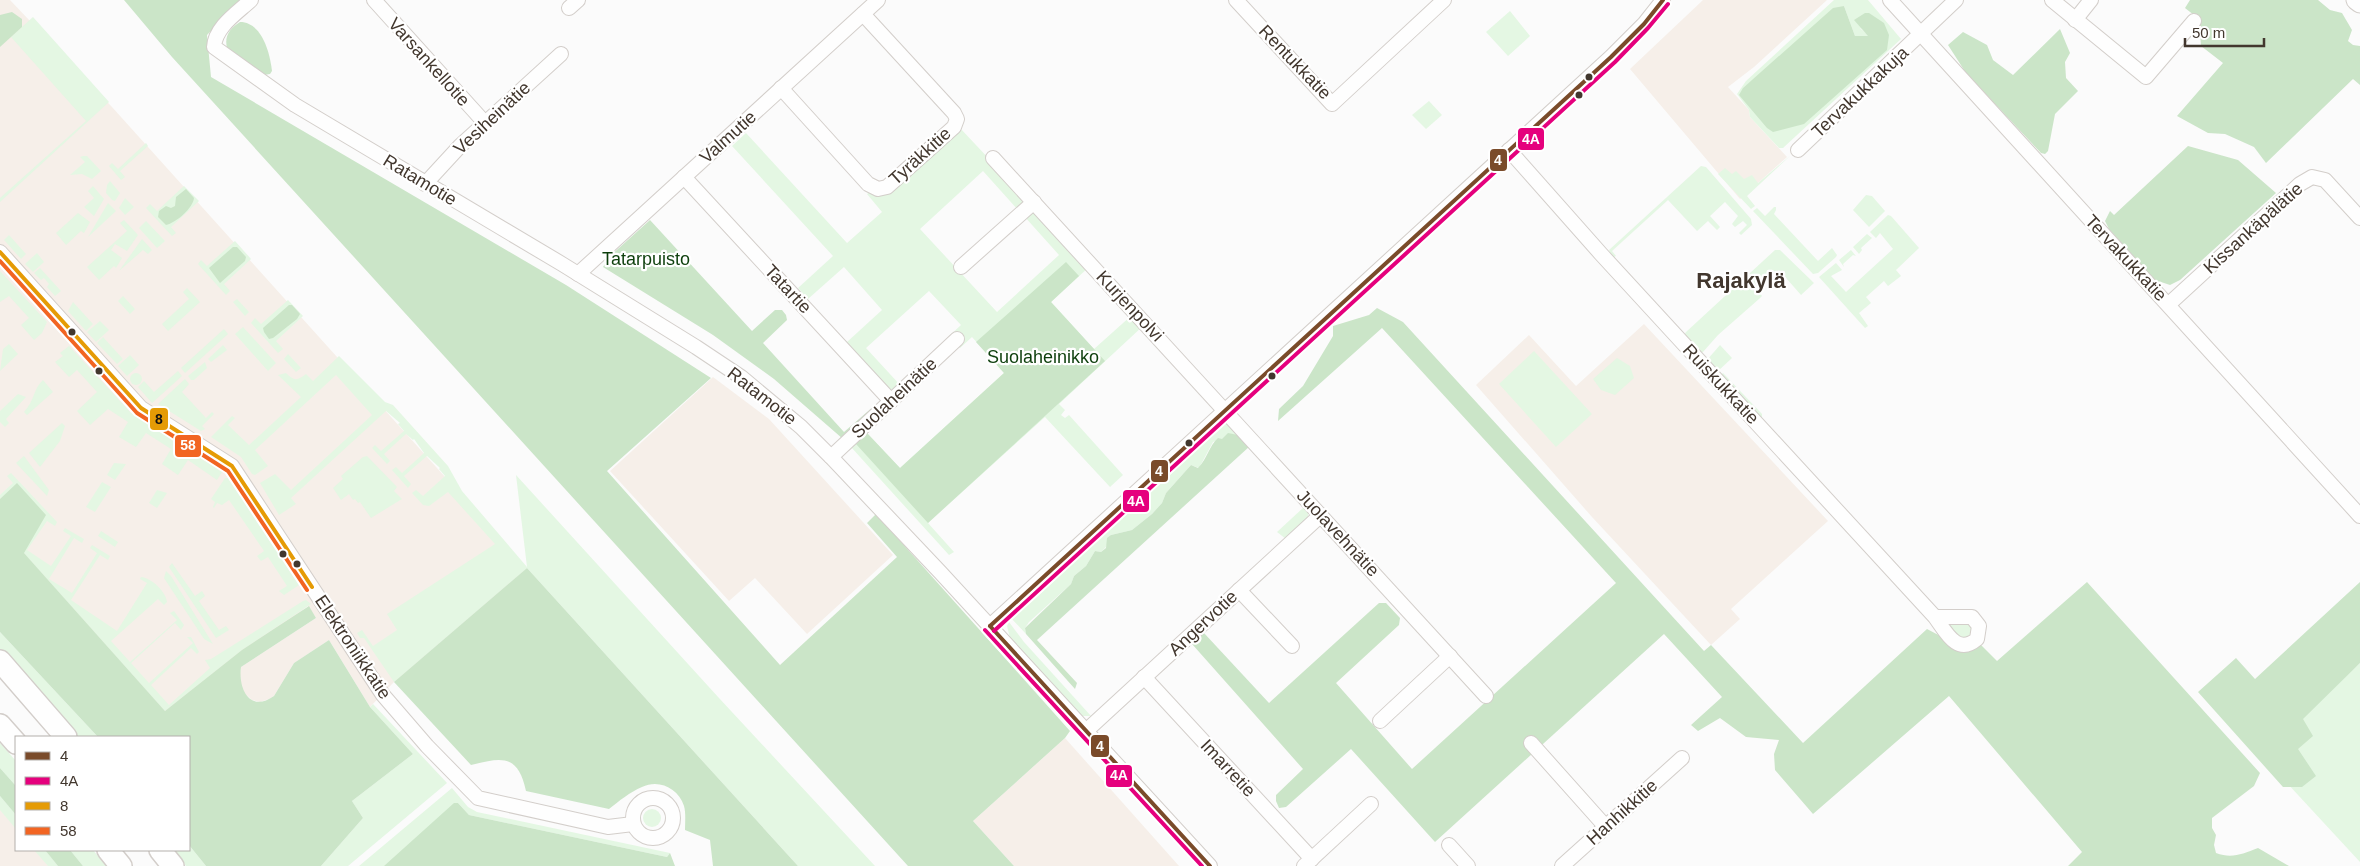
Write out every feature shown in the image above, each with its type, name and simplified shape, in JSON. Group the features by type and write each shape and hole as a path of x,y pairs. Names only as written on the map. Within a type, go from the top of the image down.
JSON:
{"highway":[{"path":"0,661 65,736"},
{"path":"0,724 15,742"},
{"path":"109,851 121,866"},
{"path":"161,851 173,866"}],"main road":[{"path":"2356,0 2360,4"}],"street":[{"name":"Ratamotie","path":"251,0 220,30 214,38 214,47 295,104 696,346 741,377 801,427 831,457 990,626 1210,866"},
{"name":"Varsankellotie","path":"374,0 485,124"},
{"name":"Valmutie","path":"578,274 878,0"},
{"name":"Rentukkatie","path":"1236,0 1332,104 1444,0"},
{"path":"990,626 1631,38 1663,0"},
{"name":"Tervakukkatie","path":"1890,0 2169,304 2360,516"},
{"name":"Tervakukkakuja","path":"1798,150 1956,0"},
{"path":"2052,0 2074,20 2146,77 2194,21"},
{"path":"2074,20 2092,0"},
{"name":"Tyräkkitie","path":"781,88 868,184 878,189 886,187 954,127 957,119 954,113 863,14"},
{"name":"Vesiheinätie","path":"425,184 460,146 561,54"},
{"name":"Ruiskukkatie","path":"1510,150 1601,254 1936,617"},
{"name":"Kurjenpolvi","path":"993,158 1226,410"},
{"name":"Tatartie","path":"684,177 891,401"},
{"name":"Kissankäpälätie","path":"2169,304 2300,184 2312,178 2324,180 2360,218"},
{"path":"961,267 1034,202"},
{"name":"Elektroniikkatie","path":"0,252 141,408 232,466 383,695 426,746 478,798 608,828 633,824"},
{"name":"Suolaheinätie","path":"831,457 957,339"},
{"name":"Juolavehnätie","path":"1226,410 1486,696"},
{"name":"Angervotie","path":"1086,731 1321,515"},
{"path":"1239,590 1292,646"},
{"path":"1380,721 1450,656"},
{"name":"Imarretie","path":"1144,677 1308,863"},
{"path":"1531,744 1605,826"},
{"name":"Hanhikkitie","path":"1562,866 1682,758"},
{"path":"1308,863 1371,804"},
{"path":"1449,845 1468,866"}],"shaded area":[{"path":"0,0 10,0 112,107 527,568 394,682 370,707 329,640 294,663 274,696 260,702 252,700 243,692 239,681 241,667 316,618 308,606 165,711 23,552 0,499"},
{"path":"1703,0 1827,0 1754,67 1728,87 1749,110 1750,117 1787,157 1740,199 1630,69"},
{"path":"1644,324 1828,521 1731,609 1740,619 1711,645 1592,517 1476,385 1529,335 1576,386"},
{"path":"713,377 769,419 893,555 807,634 755,578 729,601 610,471"},
{"path":"1065,738 1179,866 1014,866 973,821"},
{"path":"0,798 15,814 15,851 46,851 58,866 0,866"}],"green space":[{"path":"124,0 241,0 207,35 211,77 566,285 711,378 607,471 780,665 897,557 867,523 876,514 1070,731 1065,738 973,821 1014,866 908,866 172,57"},
{"path":"1834,0 1868,0 1901,39 1783,148 1779,148 1750,117 1749,110 1737,94 1746,81","holes":["1844,6 1855,36 1869,36 1860,28 1889,35 1743,88"]},
{"path":"2190,0 2318,0 2330,10 2342,13 2352,30 2348,41 2353,45 2360,46 2360,85 2353,79 2266,163 2254,147 2225,134 2208,133 2177,116 2223,63 2201,46 2199,19 2185,8"},
{"path":"1844,6 1855,36 1868,36 1854,20 1865,13 1869,13 1884,23 1889,35 1887,50 1804,124 1773,132 1767,128 1739,95 1743,88 1833,8"},
{"path":"1510,11 1530,36 1508,56 1486,32"},
{"path":"12,12 22,19 22,27 0,47 0,15"},
{"path":"33,17 109,102 0,202 0,198 86,121 11,37"},
{"path":"240,22 248,23 254,27 264,40 271,64 272,71 270,74 264,75 227,48 226,40 229,33"},
{"path":"2060,29 2070,53 2065,62 2066,78 2078,91 2055,114 2048,151 2045,154 2041,153 1966,73 1948,45 1963,32 1987,45 1993,60 2013,75"},
{"path":"1429,101 1442,115 1426,129 1412,115"},
{"name":"Suolaheinikko","path":"960,128 1021,193 1022,204 1018,210 983,171 920,229 997,312 1059,255 1024,216 1033,212 1039,213 1089,267 1051,302 1094,349 1132,315 1143,326 1059,404 1065,410 1061,415 1065,418 1069,415 1123,475 1110,487 1045,417 928,523 954,552 949,555 851,447 864,432 867,433 900,468 1004,373 972,337 960,348 952,339 949,341 946,339 961,325 929,291 866,348 901,386 893,390 889,389 842,342 844,339 847,342 882,310 844,267 808,299 798,288 833,256 732,146 746,133 847,243 882,212 867,194"},
{"path":"146,143 148,146 120,171 125,177 121,180 109,166 112,163 118,169"},
{"path":"2188,146 2238,160 2276,193 2180,280 2170,285 2161,282 2158,284 2109,229 2105,221 2110,211 2114,215"},
{"path":"1791,155 1747,196 1755,206 1751,209 1718,174 1725,168 1732,174 1736,171 1744,179 1752,175 1758,183"},
{"path":"87,156 101,171 92,179 82,174 70,175 85,162 80,157"},
{"path":"1701,166 1706,167 1751,219 1752,225 1741,235 1739,233 1747,225 1743,221 1735,227 1732,224 1738,216 1725,202 1710,216 1720,227 1717,230 1708,221 1697,231 1668,200 1612,251 1616,256 1612,258 1609,250"},
{"path":"110,181 120,193 115,201 106,193 107,185"},
{"path":"93,186 104,199 94,216 84,207 94,198 88,191"},
{"path":"184,186 199,201 171,227 176,233 172,236 146,208 150,204 157,211"},
{"path":"186,189 194,198 191,206 179,218 166,225 158,217 159,211 166,206 171,208 175,206 176,197"},
{"path":"1866,195 1872,196 1885,211 1869,227 1853,210"},
{"path":"125,198 134,207 125,215 119,208"},
{"path":"108,203 116,211 88,237"},
{"path":"1776,207 1776,210 1774,214 1818,261 1832,248 1837,255 1836,257 1818,273 1813,274 1753,211 1757,208 1765,216"},
{"path":"78,213 90,222 84,233 81,231 66,245 56,233"},
{"path":"1888,215 1891,216 1919,248 1896,270 1901,276 1888,286 1884,281 1866,297 1871,303 1859,313 1868,326 1865,328 1819,277 1836,263 1842,270 1831,276 1846,292 1893,249 1880,233 1876,238 1870,232"},
{"path":"124,220 138,235 127,251 115,244 111,250 122,258 116,268 114,266 99,280 87,267 127,231 120,223"},
{"name":"Tatarpuisto","path":"650,220 752,331 775,310 782,310 787,320 763,343 844,432 874,406 876,409 843,439 774,379 713,335 603,267 609,257"},
{"path":"146,221 165,241 157,248 139,228"},
{"path":"1867,234 1872,238 1861,248 1862,250 1859,254 1853,247"},
{"path":"9,235 26,254 21,259 4,240"},
{"path":"142,239 152,250 148,254 143,250 119,271"},
{"path":"235,241 251,259 224,284 230,291 226,295 198,264 201,260 207,266"},
{"path":"233,247 237,247 246,257 245,261 220,283 209,268"},
{"path":"1775,250 1780,250 1814,283 1801,295 1779,270 1757,290 1762,296 1700,353 1684,335 1686,332"},
{"path":"1851,250 1856,256 1853,255 1843,264 1844,267 1839,260"},
{"path":"37,253 44,262 33,272 25,264"},
{"path":"1066,262 1079,276 1051,302 1105,361 928,523 856,444 867,433 900,468 1004,373 976,342"},
{"path":"40,268 61,291 55,296 47,287 49,284 44,278 41,280 34,273"},
{"path":"0,271 47,322 42,333 34,340 21,325 29,318 9,296 0,302"},
{"path":"187,288 200,302 168,331 162,324 189,299 183,292"},
{"path":"123,296 135,309 130,314 118,301"},
{"path":"237,299 249,312 245,316 233,302"},
{"path":"288,300 303,316 276,341 283,349 278,353 251,323 255,318 261,324"},
{"path":"73,302 93,324 86,331 68,311"},
{"path":"289,305 292,305 300,314 297,319 273,338 269,339 263,328"},
{"path":"1377,308 1403,322 1704,651 1711,645 1803,743 1927,629 1946,639 1980,644 1997,661 2087,582 2260,773 2254,786 2212,818 2212,828 2216,835 2214,845 2216,853 2232,856 2258,848 2289,866 2068,866 2082,852 1949,696 1813,814 1775,770 1774,754 1779,740 1746,737 1720,718 1698,731 1691,725 1722,697 1664,634 1435,842 1351,749 1286,807 1279,808 1276,795 1303,769 1192,644 1204,633 1269,703 1379,603 1386,603 1400,618 1399,625 1336,683 1412,769 1616,583 1382,328 1278,421 1279,409 1303,386 1333,336 1333,326 1369,315"},
{"path":"100,321 109,330 96,342 87,332"},
{"path":"243,327 276,363 268,371 235,334"},
{"path":"224,329 228,334 185,373 181,368"},
{"path":"103,337 123,359 117,364 97,343"},
{"path":"9,344 18,354 0,371 3,349"},
{"path":"223,345 227,350 211,362 208,359"},
{"path":"1720,345 1732,358 1717,372 1707,360"},
{"path":"69,346 131,413 222,472 217,480 188,460 178,475 162,464 171,449 146,433 136,447 119,437 128,422 108,409 90,425 77,411 97,392 77,370 69,377 55,362 63,356 60,353"},
{"path":"1534,351 1592,414 1556,447 1499,384"},
{"path":"288,354 301,368 296,372 284,359"},
{"path":"130,355 139,365 127,376 118,366"},
{"path":"339,356 385,402 393,405 448,466 462,491 527,567 516,475 875,866 798,866 527,568 394,682 364,638 360,638 357,633 362,630 373,646 397,630 387,614 495,544 448,492 429,506 423,505 412,493 416,490 423,496 445,476 440,468 427,456 404,476 411,484 408,488 392,470 396,467 402,473 424,453 414,439 406,434 384,454 390,461 387,464 372,448 375,445 381,451 404,431 398,424 400,423 386,411 291,498 296,504 279,515 260,483 275,474 291,490 372,415 336,375 255,450 268,466 255,475 252,474 241,457 211,437 232,416 235,418 228,425 249,445 301,397 278,375 286,373 291,378 296,379 306,374 313,381"},
{"path":"1617,358 1630,366 1634,378 1615,395 1601,390 1593,379"},
{"path":"205,362 207,368 194,380 191,380 188,376"},
{"path":"178,371 182,376 152,403 138,387 144,381 154,392"},
{"path":"136,373 142,379 136,385 130,379"},
{"path":"1723,373 1762,414 1762,418 1721,375"},
{"path":"185,379 189,384 182,392 206,418 212,412 214,414 202,426 205,429 201,431 158,404"},
{"path":"43,380 53,392 27,415 24,412 37,387"},
{"path":"18,394 26,397 6,419 9,423 5,427 0,422 0,411"},
{"path":"62,423 65,426 60,441 40,467 29,453"},
{"path":"1220,424 1230,424 1309,510 1307,521 1286,539 1277,532 1304,507 1251,450 1250,446 1222,439 1213,442 1199,468 1191,465 1166,493 1162,503 1152,514 1132,530 1111,535 1106,547 1101,552 1095,551 1086,566 1074,576 1071,584 1029,622 1025,628 1026,634 1011,618 1012,614"},
{"path":"1228,433 1238,435 1250,446 1037,640 1077,683 1075,689 1026,634 1025,628 1071,584 1074,576 1086,566 1095,551 1101,552 1106,548 1107,538 1111,535 1132,530 1152,514 1162,503 1166,493 1191,465 1198,468 1215,441 1218,438 1222,439"},
{"path":"24,456 49,490 47,496 16,463"},
{"path":"367,456 397,487 394,491 402,499 371,518 360,502 358,503 355,499 353,500 349,494 341,500 333,488 343,479 341,476 363,457"},
{"path":"114,463 126,464 115,480 107,475"},
{"path":"11,473 57,522 55,526 47,521 27,550 51,566 71,536 63,531 65,528 84,539 82,543 74,538 49,579 72,593 97,553 90,548 92,545 110,556 108,560 100,555 71,600 117,631 147,583 140,579 141,577 150,580 164,594 167,602 164,605 158,599 111,641 130,662 177,620 170,613 174,611 184,625 181,630 175,623 131,663 149,683 193,643 187,637 191,637 199,652 197,654 191,648 151,685 169,705 210,668 205,660 211,659 303,601 306,600 311,604 242,650 165,711 23,552 18,484 0,499 0,495 13,483 7,476"},
{"path":"225,478 228,478 299,585 284,595 279,591 287,586 268,557 261,561 257,556 264,551 229,500 222,505 217,503 213,507 215,502 211,499"},
{"path":"102,482 111,487 95,512 86,507"},
{"path":"17,483 46,515 24,553 165,711 242,650 309,606 316,618 241,667 242,683 247,696 258,702 266,701 274,696 294,663 329,640 370,707 413,754 352,801 363,818 321,866 206,866 190,846 190,736 97,736 0,632 0,499"},
{"path":"157,490 167,493 157,508 149,503"},
{"path":"101,531 118,542 115,547 98,536"},
{"path":"172,563 195,596 202,591 205,596 199,601 219,630 226,626 229,630 216,638 169,567"},
{"path":"527,568 798,866 713,866 710,840 685,830 685,812 681,800 673,790 661,785 648,785 638,789 609,809 526,791 518,770 507,761 492,760 471,765 394,682"},
{"path":"166,571 213,644 204,639 164,578"},
{"path":"2360,582 2360,663 2303,719 2313,736 2298,749 2316,776 2302,787 2283,787 2198,692 2236,658 2255,679"},
{"path":"1966,620 1973,625 1971,637 1960,639 1946,622"},
{"path":"1009,622 1024,642 1091,716 1080,716 1010,638 1007,626"},
{"path":"0,632 97,736 77,736 0,649"},
{"path":"2360,663 2360,862 2261,755"},
{"path":"373,704 447,783 348,866 321,866 363,818 352,801 413,754 370,707"},
{"path":"0,743 15,760 15,785 0,768"},
{"path":"0,768 15,785 15,814 0,796"},
{"path":"452,788 468,807 477,812 670,853 667,857 469,815 458,803 433,866 359,866"},
{"path":"0,796 15,814 15,828 0,810"},
{"path":"454,803 458,803 469,815 667,857 670,853 675,866 384,866"},
{"path":"652,809 658,812 661,818 658,824 652,827 646,824 643,818 646,812"},
{"path":"190,846 206,866 186,866 175,851 190,851"},
{"path":"35,851 46,851 58,866 48,866"},
{"path":"46,851 71,851 83,866 58,866"},
{"path":"71,851 94,851 106,866 83,866"}],"transit line":[{"name":"4","path":"990,626 1611,57 1644,24 1663,0"},
{"name":"4A","path":"994,631 1615,62 1668,4"},
{"name":"8","path":"0,252 141,408 232,466 312,587"},
{"name":"58","path":"0,261 137,413 228,471 307,590"},
{"name":"4","path":"990,626 1210,866"},
{"name":"4A","path":"985,630 1202,866"}],"district":[{"name":"Rajakylä","path":"1741,280"}]}
